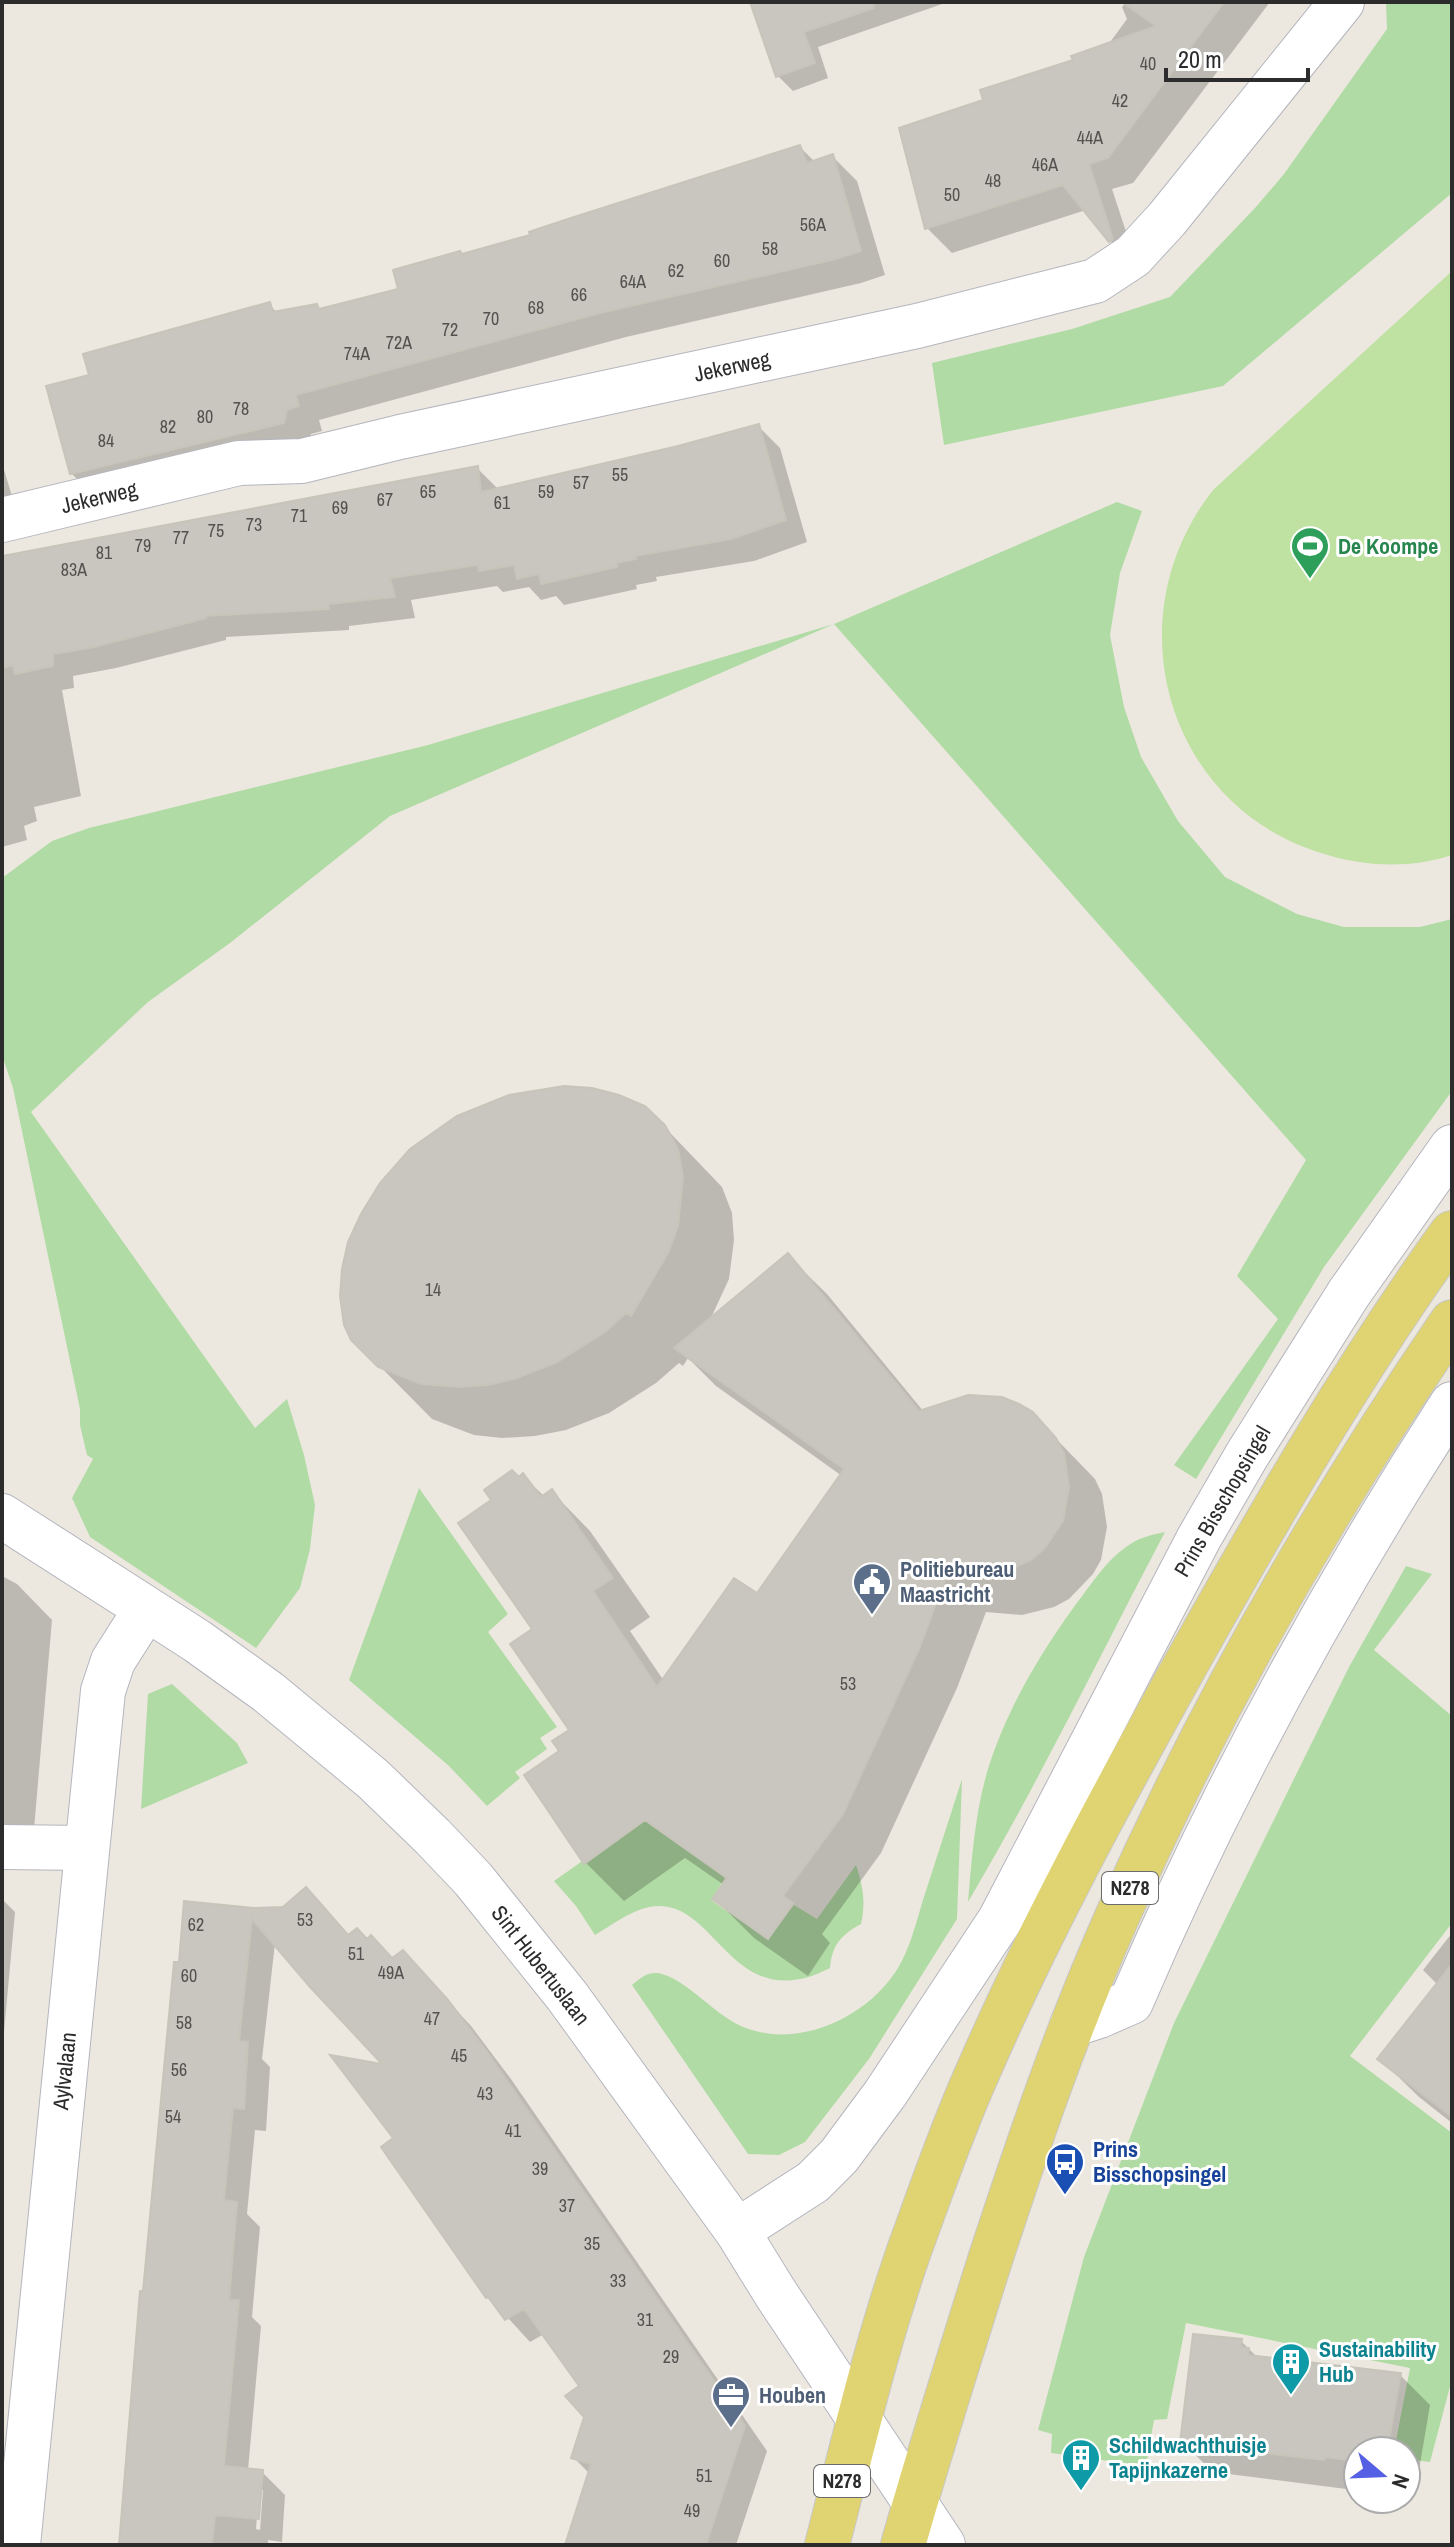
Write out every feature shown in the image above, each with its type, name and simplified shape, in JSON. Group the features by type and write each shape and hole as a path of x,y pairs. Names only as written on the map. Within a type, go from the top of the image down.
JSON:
{"main road":[{"name":"N278","path":"827,2545 858,2418 910,2248 974,2079 1020,1979 1089,1842 1227,1591 1331,1414 1452,1233"},
{"name":"N278","path":"903,2545 1024,2155 1116,1918 1154,1836 1245,1661 1344,1488 1452,1322"}],"street":[{"name":"Jekerweg","path":"2,520 239,463 302,461 400,437 917,326 1095,281 1133,256 1167,219 1342,2"},
{"name":"Prins Bisschopsingel","path":"737,2231 813,2182 839,2156 885,2094 1000,1920 1199,1538 1247,1455 1349,1293 1452,1147"},
{"path":"1072,2025 1131,2002 1194,1859 1257,1736 1384,1512 1452,1404"},
{"name":"Sint Hubertuslaan","path":"2,1516 218,1656 268,1692 373,1779 473,1879 567,1996 737,2231 943,2545"},
{"name":"Aylvalaan","path":"18,2545 105,1683 113,1661 146,1609"},
{"path":"1025,1876 1089,1842"},
{"path":"2,1847 86,1848"}],"green space":[{"path":"1386,2 1452,2 1452,193 1223,386 944,445 932,363 1072,329 1170,297 1284,174 1387,29"},
{"name":"De Koompe","path":"1452,271 1452,855 1407,864 1361,862 1331,856 1275,833 1229,799 1195,756 1173,706 1163,652 1165,596 1182,541 1213,490"},
{"path":"1117,502 1142,511 1120,573 1110,635 1124,707 1141,757 1178,821 1225,877 1297,914 1344,927 1420,927 1452,919 1452,1091 1324,1267 1196,1479 1174,1465 1278,1319 1237,1276 1306,1160 834,624"},
{"path":"834,624 390,816 230,943 148,1002 31,1112 255,1428 287,1399 315,1505 310,1549 300,1588 256,1648 90,1537 72,1498 93,1459 87,1455 80,1425 80,1409 13,1088 2,1055 2,878 52,841 89,828 428,745"},
{"path":"419,1488 508,1614 488,1632 557,1727 540,1738 547,1749 515,1772 520,1778 487,1806 449,1766 349,1680"},
{"path":"1165,1532 1044,1765 968,1902 975,1835 988,1769 1006,1722 1029,1676 1085,1592 1114,1557 1144,1537"},
{"path":"1406,1566 1432,1574 1374,1650 1452,1716 1452,1923 1350,2056 1452,2133 1452,2379 1430,2462 1422,2461 1422,2435 1397,2435 1410,2368 1186,2323 1167,2419 1154,2420 1146,2466 1051,2453 1052,2434 1038,2430 1084,2257 1174,2023 1349,1667"},
{"path":"172,1684 237,1743 248,1763 141,1809 148,1694"},
{"path":"962,1779 957,1919 869,2059 805,2142 779,2155 748,2154 632,1985 650,1973 668,1976 735,2023 757,2031 780,2034 803,2032 847,2016 884,1987 902,1960"},
{"path":"642,1819 725,1878 711,1900 768,1940 794,1905 817,1919 856,1865 863,1894 861,1924 839,1942 830,1968 796,1980 769,1978 746,1968 692,1918 672,1908 642,1909 595,1935 576,1906 554,1881"}],"building":[{"path":"750,2 873,2 874,8 804,32 815,63 776,77"},
{"path":"1122,2 1224,2 1108,158 1089,164 1113,239 1109,242 1063,185 925,229 899,128 983,100 980,90 1073,60 1071,56 1156,26"},
{"path":"800,145 807,163 833,154 861,251 600,313 296,395 299,406 287,410 284,423 70,474 46,386 89,375 83,354 270,302 273,312 317,304 319,309 398,289 393,270 530,235 529,232 571,218"},
{"path":"759,424 786,520 731,539 635,556 636,559 616,563 617,567 541,584 539,574 517,579 514,565 479,571 478,565 390,578 395,597 328,604 329,609 205,616 94,647 53,654 53,666 15,674 13,665 2,668 2,556 478,466 481,492"},
{"path":"564,1086 592,1088 645,1106 665,1125 678,1149 683,1177 678,1226 668,1253 631,1316 626,1313 605,1332 557,1362 514,1379 487,1385 459,1387 421,1384 378,1367 351,1340 344,1325 340,1296 348,1242 380,1183 410,1149 457,1116 509,1095"},
{"path":"788,1253 919,1411 968,1395 1002,1397 1019,1404 1033,1412 1056,1438 1064,1453 1069,1487 1063,1521 1044,1549 1031,1560 999,1574 982,1577 947,1574 919,1649 843,1814 783,1896 793,1903 768,1939 712,1899 727,1878 645,1820 584,1864 524,1775 559,1751 552,1741 569,1730 510,1644 532,1629 458,1523 491,1500 484,1490 512,1470 519,1477 523,1473 541,1497 552,1489 613,1578 593,1591 657,1687 734,1578 757,1593 844,1469 674,1348"},
{"path":"306,1887 348,1935 357,1928 367,1939 371,1935 392,1958 403,1950 448,2000 488,2053 745,2426 706,2545 565,2545 591,2464 571,2458 584,2417 565,2396 579,2386 524,2309 505,2320 486,2298 381,2147 393,2138 330,2055 382,2064 252,1919 239,2041 248,2042 244,2109 233,2108 224,2200 237,2202 229,2300 239,2300 224,2466 263,2470 259,2519 215,2515 212,2545 119,2545 140,2291 143,2291 174,1962 179,1962 184,1901 254,1908 283,1907"},
{"path":"1452,1964 1452,2117 1377,2059"},
{"name":"Sustainability Hub","path":"1193,2334 1242,2339 1241,2347 1249,2348 1248,2355 1401,2373 1390,2435 1342,2435 1342,2459 1325,2457 1324,2460 1180,2443"}],"place":[{"name":"De Koompe","path":"1310,580"},
{"name":"Politiebureau Maastricht","path":"872,1616"},
{"name":"Prins Bisschopsingel","path":"1065,2196"},
{"name":"Sustainability Hub","path":"1291,2396"},
{"name":"Houben","path":"731,2429"},
{"name":"Schildwachthuisje Tapijnkazerne","path":"1081,2492"}]}
